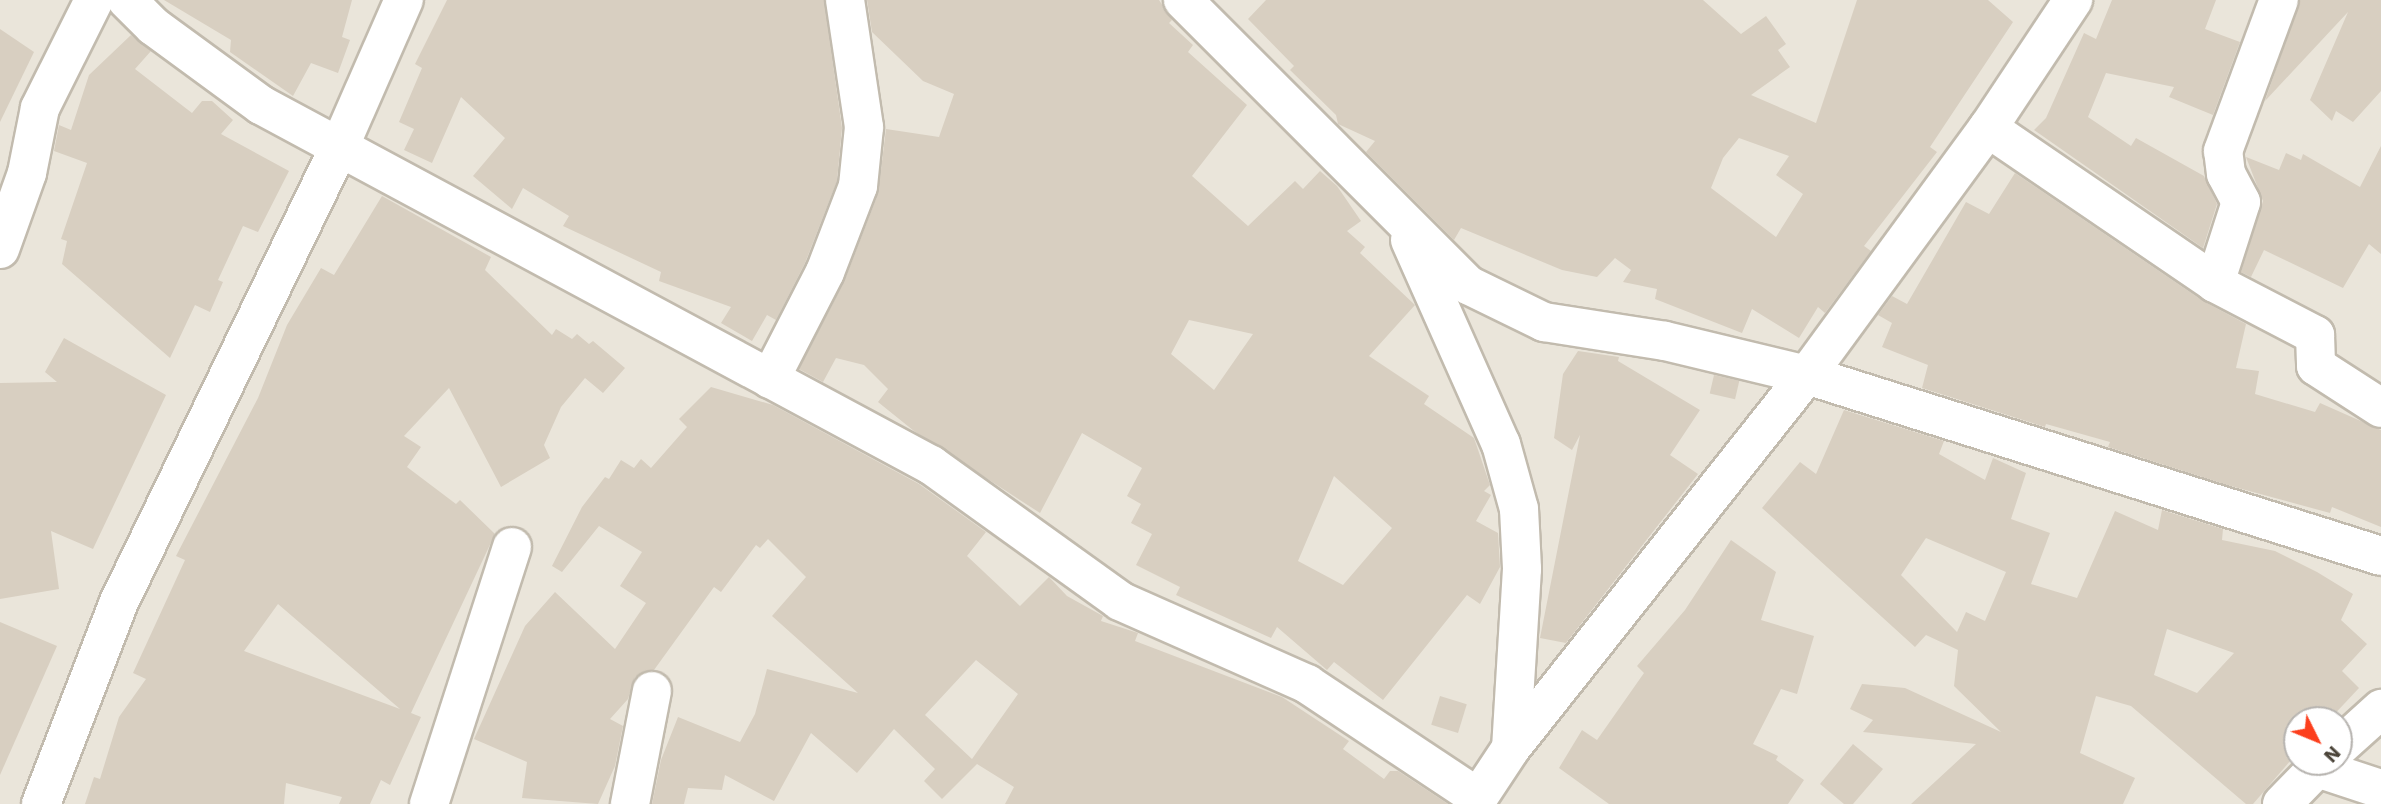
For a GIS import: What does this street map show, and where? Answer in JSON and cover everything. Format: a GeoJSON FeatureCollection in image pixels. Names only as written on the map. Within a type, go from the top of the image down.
{"type":"FeatureCollection","features":[{"type":"Feature","properties":{"kind":"street"},"geometry":{"type":"LineString","coordinates":[[0,249],[27,173],[40,108],[94,0]]}},
{"type":"Feature","properties":{"kind":"street"},"geometry":{"type":"LineString","coordinates":[[127,0],[153,26],[242,91],[338,150],[931,465],[1120,601],[1307,684],[1475,801],[1511,748],[1807,375],[1988,128],[2073,0]]}},
{"type":"Feature","properties":{"kind":"street"},"geometry":{"type":"LineString","coordinates":[[41,804],[118,604],[338,150],[404,0]]}},
{"type":"Feature","properties":{"kind":"street"},"geometry":{"type":"LineString","coordinates":[[770,379],[825,272],[858,186],[864,127],[845,0]]}},
{"type":"Feature","properties":{"kind":"street"},"geometry":{"type":"LineString","coordinates":[[1183,0],[1403,225],[1468,285],[1544,322],[1665,341],[1807,375],[2381,556]]}},
{"type":"Feature","properties":{"kind":"street"},"geometry":{"type":"LineString","coordinates":[[2215,283],[2241,202],[2226,174],[2223,151],[2279,0]]}},
{"type":"Feature","properties":{"kind":"street"},"geometry":{"type":"LineString","coordinates":[[1988,128],[2215,283],[2315,335],[2316,366],[2381,408]]}},
{"type":"Feature","properties":{"kind":"street"},"geometry":{"type":"LineString","coordinates":[[1403,225],[1501,444],[1519,509],[1522,569],[1511,748]]}},
{"type":"Feature","properties":{"kind":"street"},"geometry":{"type":"LineString","coordinates":[[429,804],[512,547]]}},
{"type":"Feature","properties":{"kind":"street"},"geometry":{"type":"LineString","coordinates":[[630,804],[652,691]]}},
{"type":"Feature","properties":{"kind":"street"},"geometry":{"type":"LineString","coordinates":[[2353,734],[2381,709]]}},
{"type":"Feature","properties":{"kind":"street"},"geometry":{"type":"LineString","coordinates":[[2353,774],[2381,789]]}},
{"type":"Feature","properties":{"kind":"street"},"geometry":{"type":"LineString","coordinates":[[2282,804],[2309,776]]}},
{"type":"Feature","properties":{"kind":"shaded area"},"geometry":{"type":"Polygon","coordinates":[[[0,0],[2381,0],[2381,804],[0,804],[0,0]]]}},
{"type":"Feature","properties":{"kind":"building"},"geometry":{"type":"Polygon","coordinates":[[[164,0],[352,0],[342,37],[350,40],[338,73],[311,63],[293,96],[230,52],[231,40],[164,0]]]}},
{"type":"Feature","properties":{"kind":"building"},"geometry":{"type":"Polygon","coordinates":[[[447,0],[824,0],[842,128],[837,181],[805,263],[776,320],[767,315],[752,341],[721,323],[731,307],[659,281],[661,272],[563,226],[569,216],[523,188],[512,209],[473,176],[505,138],[461,97],[432,163],[404,150],[414,129],[399,122],[422,68],[415,64],[447,0]]]}},
{"type":"Feature","properties":{"kind":"building"},"geometry":{"type":"Polygon","coordinates":[[[867,0],[1159,0],[1172,20],[1169,23],[1193,45],[1188,52],[1247,105],[1192,176],[1248,226],[1295,181],[1303,189],[1320,171],[1337,186],[1361,221],[1347,231],[1365,247],[1360,253],[1415,305],[1369,356],[1429,396],[1424,404],[1474,438],[1490,485],[1484,491],[1491,495],[1476,521],[1498,533],[1500,567],[1480,604],[1467,595],[1383,700],[1334,662],[1327,670],[1277,627],[1271,638],[1176,595],[1180,587],[1136,565],[1152,534],[1131,523],[1141,504],[1127,496],[1142,468],[1082,433],[1040,513],[914,431],[878,402],[888,389],[864,365],[836,358],[823,382],[799,369],[844,282],[878,194],[886,129],[939,137],[954,94],[923,81],[872,32],[867,0]],[[1189,320],[1171,354],[1214,390],[1253,334],[1189,320]],[[1334,476],[1298,561],[1343,585],[1392,528],[1334,476]]]}},
{"type":"Feature","properties":{"kind":"building"},"geometry":{"type":"Polygon","coordinates":[[[1266,0],[1703,0],[1741,34],[1766,16],[1786,44],[1778,50],[1790,67],[1751,95],[1816,123],[1857,0],[1988,0],[2013,22],[1930,147],[1937,152],[1864,246],[1871,251],[1825,313],[1818,307],[1799,338],[1752,309],[1742,333],[1655,299],[1657,289],[1623,282],[1631,270],[1615,258],[1597,277],[1562,270],[1461,228],[1454,240],[1366,152],[1375,141],[1338,124],[1336,115],[1290,70],[1294,66],[1248,19],[1266,0]],[[1739,138],[1723,158],[1711,188],[1776,237],[1803,194],[1776,175],[1789,156],[1739,138]]]}},
{"type":"Feature","properties":{"kind":"building"},"geometry":{"type":"Polygon","coordinates":[[[2112,0],[2216,0],[2205,29],[2240,42],[2213,115],[2169,97],[2174,87],[2106,73],[2088,117],[2131,146],[2136,138],[2204,176],[2217,204],[2203,248],[2034,130],[2046,118],[2084,33],[2096,39],[2112,0]]]}},
{"type":"Feature","properties":{"kind":"building"},"geometry":{"type":"Polygon","coordinates":[[[2300,0],[2381,0],[2381,91],[2353,122],[2336,111],[2332,121],[2310,100],[2348,12],[2265,101],[2300,0]]]}},
{"type":"Feature","properties":{"kind":"building"},"geometry":{"type":"Polygon","coordinates":[[[0,29],[34,52],[0,122],[0,29]]]}},
{"type":"Feature","properties":{"kind":"building"},"geometry":{"type":"Polygon","coordinates":[[[131,35],[151,51],[135,69],[192,113],[202,101],[212,101],[233,120],[221,134],[289,171],[258,232],[243,226],[218,280],[223,282],[210,312],[195,305],[170,358],[62,264],[67,241],[61,239],[87,163],[54,151],[59,125],[71,130],[89,75],[131,35]]]}},
{"type":"Feature","properties":{"kind":"building"},"geometry":{"type":"Polygon","coordinates":[[[2381,146],[2381,254],[2369,244],[2343,288],[2264,250],[2251,277],[2241,272],[2263,201],[2246,157],[2279,170],[2286,153],[2301,160],[2303,154],[2360,187],[2381,146]]]}},
{"type":"Feature","properties":{"kind":"building"},"geometry":{"type":"Polygon","coordinates":[[[2015,173],[2203,301],[2246,324],[2236,368],[2259,371],[2255,394],[2315,412],[2320,403],[2381,430],[2381,527],[2332,507],[2330,513],[2227,485],[2108,447],[2110,442],[2046,424],[2045,427],[1922,388],[1928,365],[1882,347],[1892,323],[1878,315],[1892,296],[1907,304],[1966,202],[1989,214],[2015,173]]]}},
{"type":"Feature","properties":{"kind":"building"},"geometry":{"type":"Polygon","coordinates":[[[382,196],[491,257],[485,270],[552,335],[556,329],[572,339],[577,334],[589,344],[593,341],[625,368],[603,393],[585,378],[561,407],[544,445],[550,458],[501,487],[449,388],[404,436],[421,447],[407,467],[456,504],[460,500],[495,534],[411,713],[421,717],[390,785],[381,780],[370,804],[339,804],[342,797],[286,783],[284,804],[85,804],[94,777],[100,779],[119,717],[146,679],[133,673],[185,560],[176,556],[258,398],[287,325],[321,268],[334,275],[382,196]],[[278,604],[244,651],[400,709],[278,604]]]}},
{"type":"Feature","properties":{"kind":"building"},"geometry":{"type":"Polygon","coordinates":[[[64,338],[166,395],[93,549],[51,531],[59,589],[0,599],[0,383],[57,382],[45,372],[64,338]]]}},
{"type":"Feature","properties":{"kind":"building"},"geometry":{"type":"Polygon","coordinates":[[[1578,351],[1619,357],[1618,361],[1700,410],[1670,455],[1698,474],[1566,643],[1540,638],[1580,435],[1572,450],[1554,438],[1563,374],[1578,351]]]}},
{"type":"Feature","properties":{"kind":"building"},"geometry":{"type":"Polygon","coordinates":[[[1714,375],[1739,381],[1735,399],[1710,394],[1714,375]]]}},
{"type":"Feature","properties":{"kind":"building"},"geometry":{"type":"Polygon","coordinates":[[[711,387],[773,405],[919,484],[986,532],[967,556],[1020,606],[1049,577],[1067,596],[1103,616],[1101,621],[1138,633],[1135,641],[1282,697],[1349,741],[1343,749],[1384,779],[1390,771],[1398,771],[1448,804],[1005,804],[1014,787],[977,764],[942,799],[924,781],[935,769],[894,729],[857,773],[811,733],[774,801],[725,775],[722,790],[688,788],[684,804],[652,804],[661,760],[678,717],[740,742],[755,714],[767,669],[858,693],[772,616],[806,577],[768,539],[760,548],[756,545],[721,592],[714,587],[654,670],[635,677],[628,699],[610,719],[623,726],[615,766],[598,804],[522,798],[527,762],[474,739],[525,626],[555,592],[615,649],[646,603],[620,586],[642,552],[599,526],[562,572],[552,566],[582,507],[605,477],[609,479],[621,460],[634,468],[641,459],[651,468],[687,427],[679,419],[711,387]],[[976,660],[925,715],[972,759],[1018,694],[976,660]]]}},
{"type":"Feature","properties":{"kind":"building"},"geometry":{"type":"Polygon","coordinates":[[[1844,410],[1944,441],[1939,454],[1985,480],[1993,458],[2026,473],[2011,519],[2050,533],[2031,584],[2077,598],[2115,511],[2158,530],[2162,510],[2223,529],[2222,540],[2275,551],[2353,594],[2341,620],[2367,644],[2342,671],[2359,688],[2342,706],[2283,706],[2283,769],[2253,804],[2246,804],[2131,706],[2096,696],[2080,753],[2135,778],[2123,804],[1911,804],[1976,744],[1863,732],[1873,720],[1850,709],[1862,684],[1905,688],[2001,732],[1954,686],[1958,650],[1926,635],[1915,647],[1762,508],[1800,462],[1816,474],[1844,410]],[[1926,538],[1901,575],[1957,632],[1966,612],[1985,621],[2006,572],[1926,538]],[[2167,629],[2154,675],[2197,693],[2234,653],[2167,629]]]}},
{"type":"Feature","properties":{"kind":"building"},"geometry":{"type":"Polygon","coordinates":[[[1731,540],[1776,572],[1761,620],[1814,636],[1797,694],[1781,689],[1753,744],[1778,756],[1776,760],[1804,780],[1788,804],[1609,804],[1559,768],[1582,730],[1597,740],[1644,673],[1637,666],[1685,610],[1731,540]]]}},
{"type":"Feature","properties":{"kind":"building"},"geometry":{"type":"Polygon","coordinates":[[[0,622],[57,646],[0,775],[0,622]]]}},
{"type":"Feature","properties":{"kind":"building"},"geometry":{"type":"Polygon","coordinates":[[[1440,696],[1467,704],[1458,733],[1431,725],[1440,696]]]}},
{"type":"Feature","properties":{"kind":"building"},"geometry":{"type":"Polygon","coordinates":[[[1853,744],[1883,769],[1853,804],[1844,804],[1820,784],[1853,744]]]}}]}
